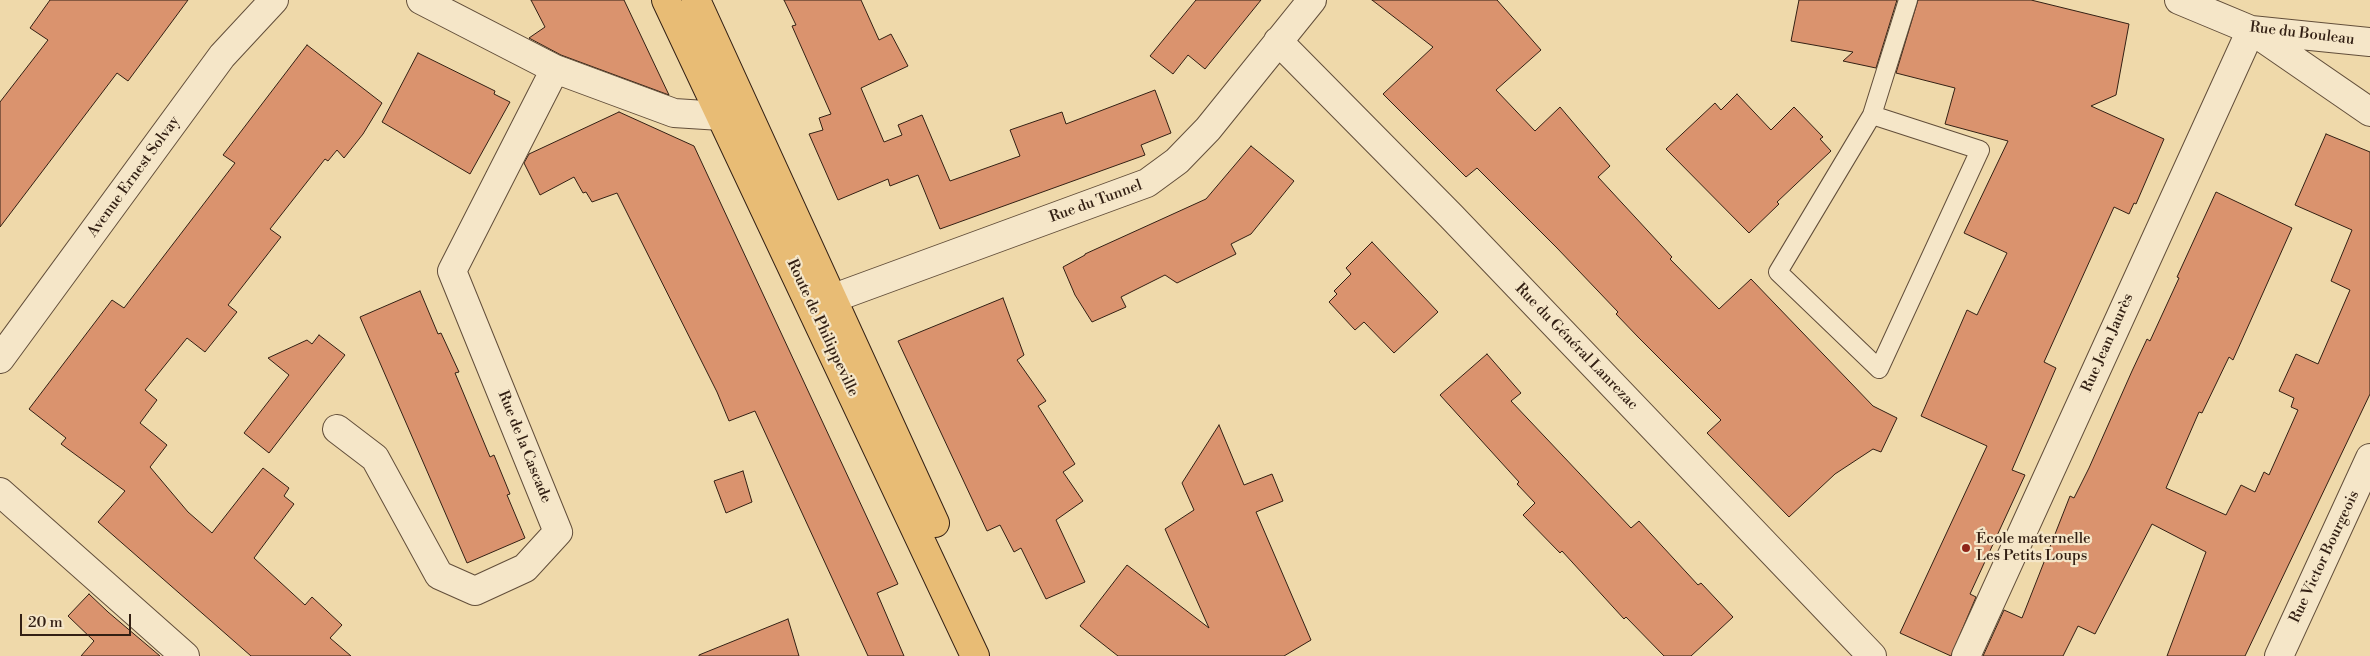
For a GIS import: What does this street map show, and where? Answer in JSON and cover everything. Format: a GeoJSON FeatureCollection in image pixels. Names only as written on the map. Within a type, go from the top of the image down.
{"type":"FeatureCollection","features":[{"type":"Feature","properties":{"kind":"main road","name":"Route de Philippeville"},"geometry":{"type":"LineString","coordinates":[[666,0],[731,108],[822,302],[996,656]]}},
{"type":"Feature","properties":{"kind":"main road","name":"Route de Philippeville"},"geometry":{"type":"LineString","coordinates":[[696,0],[731,108]]}},
{"type":"Feature","properties":{"kind":"main road","name":"Route de Philippeville"},"geometry":{"type":"LineString","coordinates":[[822,302],[975,656]]}},
{"type":"Feature","properties":{"kind":"street","name":"Avenue Ernest Solvay"},"geometry":{"type":"LineString","coordinates":[[0,359],[222,56],[274,0]]}},
{"type":"Feature","properties":{"kind":"street"},"geometry":{"type":"LineString","coordinates":[[421,0],[555,69],[674,113],[731,108]]}},
{"type":"Feature","properties":{"kind":"street","name":"Rue du Tunnel"},"geometry":{"type":"LineString","coordinates":[[822,302],[1147,183],[1177,161],[1208,129],[1312,0]]}},
{"type":"Feature","properties":{"kind":"street","name":"Rue du Bouleau"},"geometry":{"type":"LineString","coordinates":[[2179,0],[2251,30],[2370,42]]}},
{"type":"Feature","properties":{"kind":"street"},"geometry":{"type":"LineString","coordinates":[[2251,30],[2370,112]]}},
{"type":"Feature","properties":{"kind":"street","name":"Rue Jean Jaurès"},"geometry":{"type":"LineString","coordinates":[[1966,656],[2251,30]]}},
{"type":"Feature","properties":{"kind":"street","name":"Rue du Général Lanrezac"},"geometry":{"type":"LineString","coordinates":[[1278,41],[1451,216],[1872,656]]}},
{"type":"Feature","properties":{"kind":"street","name":"Rue de la Cascade"},"geometry":{"type":"LineString","coordinates":[[337,429],[375,458],[439,575],[475,591],[525,568],[558,532],[452,271],[555,69]]}},
{"type":"Feature","properties":{"kind":"street","name":"Rue Victor Bourgeois"},"geometry":{"type":"LineString","coordinates":[[2279,656],[2370,458]]}},
{"type":"Feature","properties":{"kind":"street"},"geometry":{"type":"LineString","coordinates":[[0,492],[185,656]]}},
{"type":"Feature","properties":{"kind":"lane"},"geometry":{"type":"LineString","coordinates":[[1872,114],[1980,150],[1879,369],[1778,272],[1872,114],[1908,0]]}},
{"type":"Feature","properties":{"kind":"building"},"geometry":{"type":"Polygon","coordinates":[[[50,0],[188,0],[128,81],[117,73],[0,227],[0,102],[48,40],[30,28],[50,0]]]}},
{"type":"Feature","properties":{"kind":"building"},"geometry":{"type":"Polygon","coordinates":[[[531,0],[624,0],[669,95],[561,55],[529,38],[545,27],[531,0]]]}},
{"type":"Feature","properties":{"kind":"building"},"geometry":{"type":"Polygon","coordinates":[[[784,0],[861,0],[879,40],[891,34],[908,66],[861,88],[884,142],[902,135],[898,125],[922,115],[950,181],[1020,156],[1010,130],[1062,112],[1066,124],[1155,90],[1171,133],[1141,145],[1145,155],[940,229],[918,175],[890,186],[888,179],[838,200],[809,134],[823,130],[819,118],[831,114],[792,26],[796,25],[784,0]]]}},
{"type":"Feature","properties":{"kind":"building"},"geometry":{"type":"Polygon","coordinates":[[[1196,0],[1261,0],[1205,69],[1188,55],[1173,74],[1150,56],[1196,0]]]}},
{"type":"Feature","properties":{"kind":"building"},"geometry":{"type":"Polygon","coordinates":[[[1372,0],[1497,0],[1541,50],[1496,90],[1535,131],[1560,107],[1610,166],[1598,177],[1672,257],[1670,259],[1719,309],[1751,279],[1873,406],[1897,418],[1881,452],[1873,449],[1835,474],[1789,517],[1707,433],[1721,420],[1616,314],[1618,312],[1557,248],[1477,168],[1466,177],[1383,94],[1433,47],[1372,0]]]}},
{"type":"Feature","properties":{"kind":"building"},"geometry":{"type":"Polygon","coordinates":[[[1799,0],[1897,0],[1876,68],[1843,61],[1853,52],[1791,41],[1799,0]]]}},
{"type":"Feature","properties":{"kind":"building"},"geometry":{"type":"Polygon","coordinates":[[[1918,0],[2031,0],[2129,24],[2116,95],[2091,106],[2164,139],[2136,204],[2134,203],[2129,214],[2114,207],[2044,362],[2056,368],[2012,470],[2025,475],[1970,594],[1976,597],[1951,656],[1900,633],[1987,446],[1921,416],[1967,310],[1977,315],[2007,253],[1964,233],[2008,141],[1945,124],[1955,88],[1896,73],[1918,0]]]}},
{"type":"Feature","properties":{"kind":"building"},"geometry":{"type":"Polygon","coordinates":[[[307,45],[382,103],[363,134],[344,158],[337,150],[328,161],[325,159],[270,229],[281,237],[228,305],[237,312],[205,352],[187,338],[145,390],[157,400],[140,423],[167,445],[150,467],[188,512],[212,533],[263,468],[289,488],[284,496],[294,504],[254,558],[305,605],[312,597],[342,625],[330,638],[351,656],[251,656],[98,522],[125,491],[61,444],[66,438],[29,409],[112,300],[124,308],[235,163],[223,155],[307,45]]]}},
{"type":"Feature","properties":{"kind":"building"},"geometry":{"type":"Polygon","coordinates":[[[418,53],[495,91],[494,94],[510,102],[470,174],[382,122],[418,53]]]}},
{"type":"Feature","properties":{"kind":"building"},"geometry":{"type":"Polygon","coordinates":[[[1737,94],[1771,130],[1794,107],[1823,137],[1820,139],[1831,151],[1777,202],[1779,204],[1749,233],[1666,149],[1715,103],[1721,110],[1737,94]]]}},
{"type":"Feature","properties":{"kind":"building"},"geometry":{"type":"Polygon","coordinates":[[[619,112],[694,146],[898,584],[877,593],[904,656],[868,656],[755,411],[729,421],[717,392],[617,193],[592,202],[586,192],[583,193],[574,177],[540,195],[524,163],[529,154],[619,112]]]}},
{"type":"Feature","properties":{"kind":"building"},"geometry":{"type":"Polygon","coordinates":[[[2326,134],[2370,152],[2370,394],[2245,656],[2167,656],[2206,552],[2152,524],[2095,634],[2078,626],[2063,656],[1983,656],[2004,610],[2022,618],[2070,496],[2074,498],[2147,339],[2150,341],[2216,192],[2292,228],[2233,360],[2229,357],[2202,413],[2199,412],[2166,488],[2226,515],[2241,485],[2255,492],[2264,472],[2269,475],[2298,410],[2291,407],[2294,398],[2279,391],[2296,354],[2318,364],[2350,290],[2331,281],[2352,230],[2295,205],[2326,134]]]}},
{"type":"Feature","properties":{"kind":"building"},"geometry":{"type":"Polygon","coordinates":[[[1251,146],[1294,181],[1251,234],[1231,244],[1236,254],[1177,283],[1165,275],[1121,297],[1126,307],[1092,322],[1075,295],[1063,267],[1085,254],[1206,199],[1251,146]]]}},
{"type":"Feature","properties":{"kind":"building"},"geometry":{"type":"Polygon","coordinates":[[[1372,242],[1438,312],[1394,353],[1364,322],[1355,330],[1329,302],[1337,294],[1334,291],[1351,274],[1346,268],[1372,242]]]}},
{"type":"Feature","properties":{"kind":"building"},"geometry":{"type":"Polygon","coordinates":[[[420,291],[438,334],[441,333],[459,372],[455,373],[490,457],[494,455],[510,494],[507,495],[525,538],[467,563],[360,317],[420,291]]]}},
{"type":"Feature","properties":{"kind":"building"},"geometry":{"type":"Polygon","coordinates":[[[1003,298],[1024,355],[1017,360],[1046,401],[1038,406],[1075,464],[1063,472],[1083,501],[1056,520],[1085,582],[1046,599],[1021,548],[1014,552],[1000,525],[987,531],[898,341],[1003,298]]]}},
{"type":"Feature","properties":{"kind":"building"},"geometry":{"type":"Polygon","coordinates":[[[319,335],[345,355],[269,453],[244,433],[289,375],[268,358],[307,340],[312,344],[319,335]]]}},
{"type":"Feature","properties":{"kind":"building"},"geometry":{"type":"Polygon","coordinates":[[[1487,354],[1521,393],[1511,401],[1631,528],[1639,521],[1698,585],[1701,583],[1733,617],[1691,656],[1664,656],[1626,617],[1624,619],[1562,551],[1560,553],[1523,515],[1535,503],[1517,484],[1519,482],[1440,395],[1487,354]]]}},
{"type":"Feature","properties":{"kind":"building"},"geometry":{"type":"Polygon","coordinates":[[[1219,425],[1244,485],[1272,474],[1283,501],[1256,512],[1311,640],[1284,656],[1118,656],[1080,626],[1127,565],[1209,628],[1165,529],[1194,510],[1182,483],[1219,425]]]}},
{"type":"Feature","properties":{"kind":"building"},"geometry":{"type":"Polygon","coordinates":[[[743,471],[752,502],[726,513],[714,481],[743,471]]]}},
{"type":"Feature","properties":{"kind":"building"},"geometry":{"type":"Polygon","coordinates":[[[89,594],[160,656],[81,656],[94,641],[68,616],[89,594]]]}},
{"type":"Feature","properties":{"kind":"building"},"geometry":{"type":"Polygon","coordinates":[[[788,619],[799,656],[699,656],[699,655],[788,619]]]}},
{"type":"Feature","properties":{"kind":"place","name":"École maternelle Les Petits Loups"},"geometry":{"type":"Point","coordinates":[1966,548]}}]}
